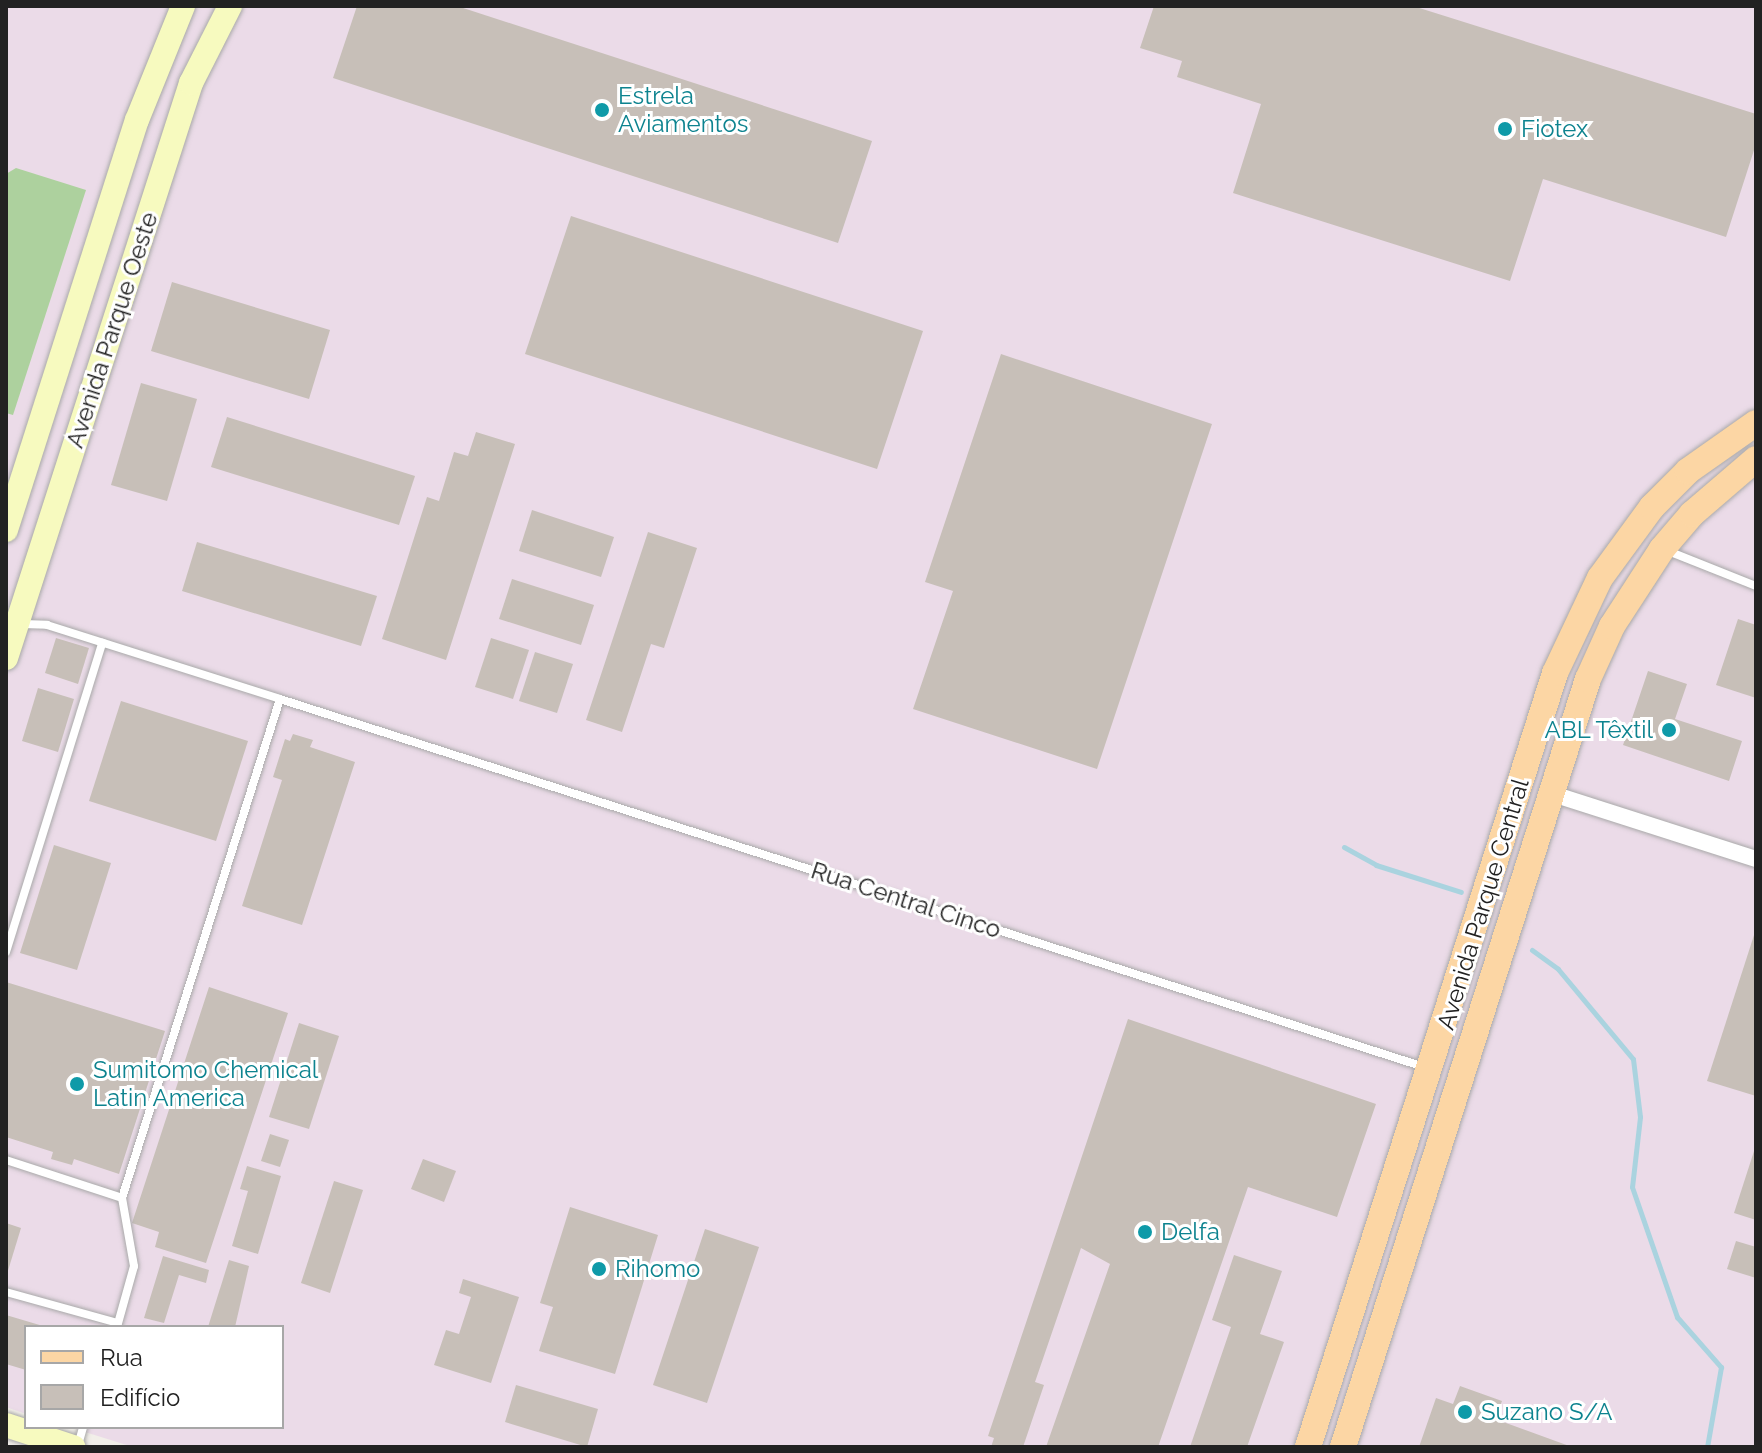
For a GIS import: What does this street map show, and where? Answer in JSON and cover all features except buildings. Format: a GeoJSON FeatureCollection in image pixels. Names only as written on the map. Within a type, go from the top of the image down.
{"type":"FeatureCollection","features":[{"type":"Feature","properties":{"kind":"main road","name":"Avenida Parque Central"},"geometry":{"type":"LineString","coordinates":[[1308,1447],[1431,1070],[1555,673],[1580,616],[1616,554],[1652,507],[1688,471],[1756,423]]}},
{"type":"Feature","properties":{"kind":"main road","name":"Avenida Parque Central"},"geometry":{"type":"LineString","coordinates":[[1343,1447],[1550,793],[1599,653],[1662,549],[1700,506],[1756,459]]}},
{"type":"Feature","properties":{"kind":"street","name":"Avenida Parque Oeste"},"geometry":{"type":"LineString","coordinates":[[6,530],[137,120],[183,6]]}},
{"type":"Feature","properties":{"kind":"street","name":"Avenida Parque Oeste"},"geometry":{"type":"LineString","coordinates":[[6,658],[191,83],[230,6]]}},
{"type":"Feature","properties":{"kind":"street"},"geometry":{"type":"LineString","coordinates":[[137,120],[176,130]]}},
{"type":"Feature","properties":{"kind":"street"},"geometry":{"type":"LineString","coordinates":[[1550,793],[1756,859]]}},
{"type":"Feature","properties":{"kind":"street"},"geometry":{"type":"LineString","coordinates":[[6,1425],[75,1447]]}},
{"type":"Feature","properties":{"kind":"lane"},"geometry":{"type":"LineString","coordinates":[[1662,549],[1756,586]]}},
{"type":"Feature","properties":{"kind":"lane"},"geometry":{"type":"LineString","coordinates":[[1745,583],[1756,575]]}},
{"type":"Feature","properties":{"kind":"lane","name":"Rua Central Cinco"},"geometry":{"type":"LineString","coordinates":[[17,624],[47,625],[1431,1070]]}},
{"type":"Feature","properties":{"kind":"lane"},"geometry":{"type":"LineString","coordinates":[[6,952],[102,643]]}},
{"type":"Feature","properties":{"kind":"lane"},"geometry":{"type":"LineString","coordinates":[[6,1292],[117,1325],[134,1266],[122,1198],[280,699]]}},
{"type":"Feature","properties":{"kind":"lane"},"geometry":{"type":"LineString","coordinates":[[6,1160],[122,1198]]}},
{"type":"Feature","properties":{"kind":"shaded area"},"geometry":{"type":"Polygon","coordinates":[[[6,6],[1756,6],[1756,1447],[133,1447],[75,1429],[284,1429],[284,1325],[24,1325],[24,1413],[6,1407],[6,6]]]}},
{"type":"Feature","properties":{"kind":"green space"},"geometry":{"type":"Polygon","coordinates":[[[16,168],[86,190],[13,415],[6,413],[6,174],[16,168]]]}},
{"type":"Feature","properties":{"kind":"waterway"},"geometry":{"type":"LineString","coordinates":[[1344,847],[1376,865],[1461,892]]}},
{"type":"Feature","properties":{"kind":"waterway"},"geometry":{"type":"LineString","coordinates":[[1532,950],[1558,969],[1633,1059],[1640,1117],[1632,1187],[1677,1317],[1721,1367],[1707,1447]]}},
{"type":"Feature","properties":{"kind":"place","name":"Estrela Aviamentos"},"geometry":{"type":"Point","coordinates":[602,110]}},
{"type":"Feature","properties":{"kind":"place","name":"Fiotex"},"geometry":{"type":"Point","coordinates":[1505,129]}},
{"type":"Feature","properties":{"kind":"place","name":"ABL Têxtil"},"geometry":{"type":"Point","coordinates":[1669,730]}},
{"type":"Feature","properties":{"kind":"place","name":"Sumitomo Chemical Latin America"},"geometry":{"type":"Point","coordinates":[77,1084]}},
{"type":"Feature","properties":{"kind":"place","name":"Delfa"},"geometry":{"type":"Point","coordinates":[1145,1232]}},
{"type":"Feature","properties":{"kind":"place","name":"Rihomo"},"geometry":{"type":"Point","coordinates":[599,1269]}},
{"type":"Feature","properties":{"kind":"place","name":"Suzano S/A"},"geometry":{"type":"Point","coordinates":[1465,1412]}}]}
